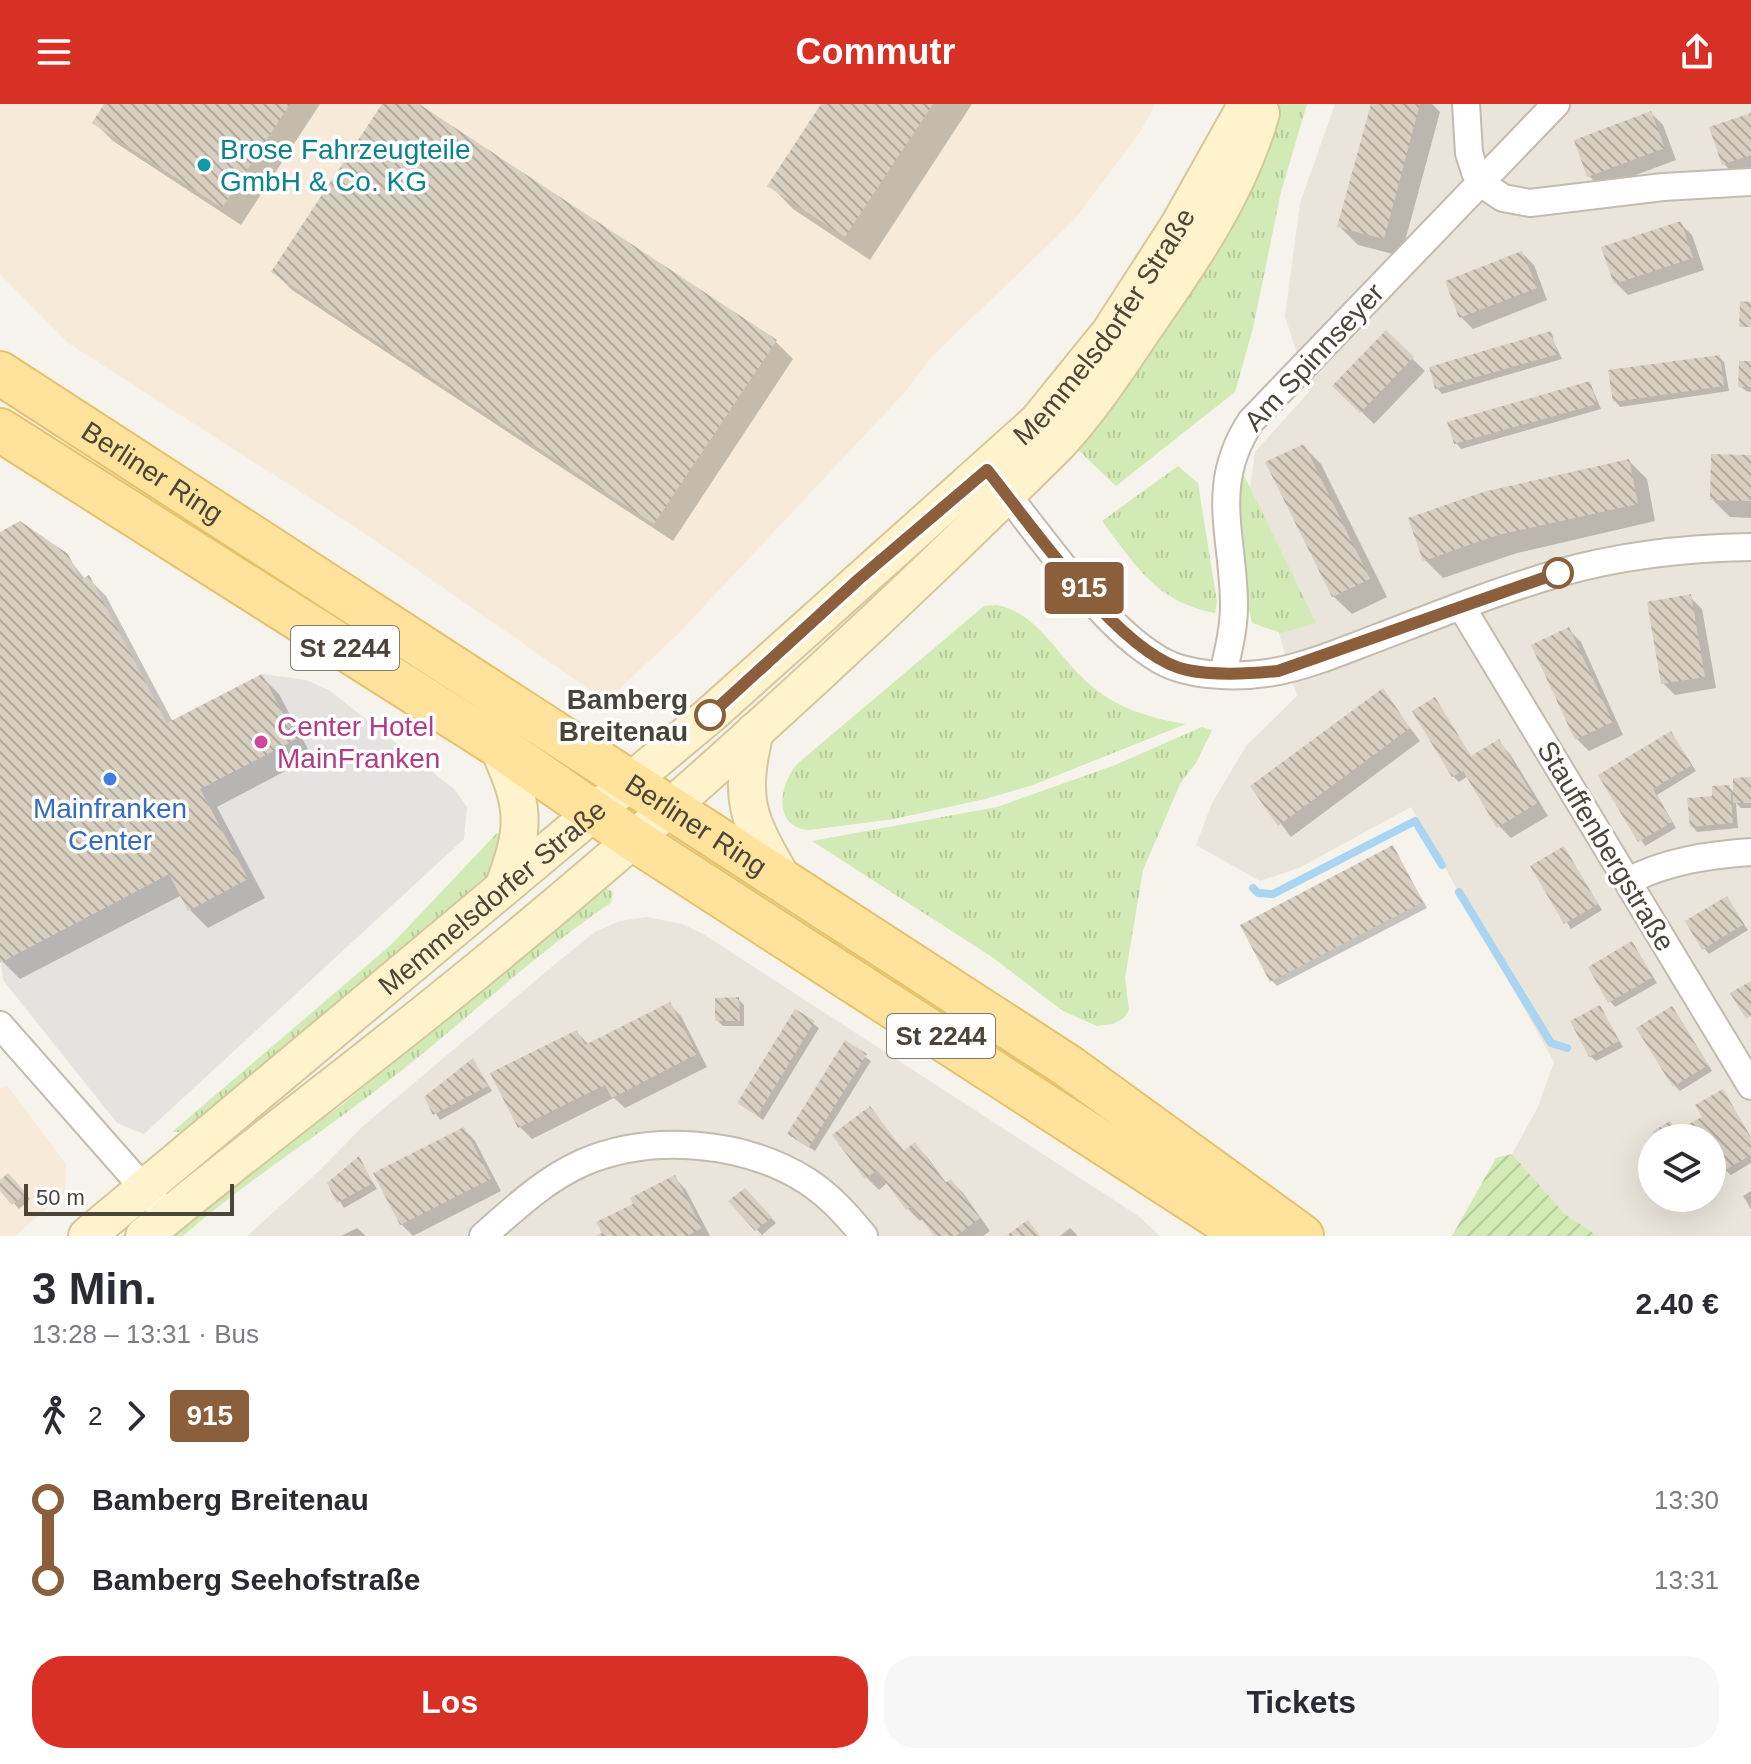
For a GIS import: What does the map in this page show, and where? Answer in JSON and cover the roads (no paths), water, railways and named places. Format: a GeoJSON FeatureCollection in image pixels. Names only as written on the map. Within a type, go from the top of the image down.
{"type":"FeatureCollection","features":[{"type":"Feature","properties":{"kind":"main road","name":"Memmelsdorfer Straße"},"geometry":{"type":"LineString","coordinates":[[156,1226],[436,1004],[633,839],[850,647],[997,482],[1037,422],[1110,332],[1179,225],[1247,104]]}},
{"type":"Feature","properties":{"kind":"main road","name":"Memmelsdorfer Straße"},"geometry":{"type":"LineString","coordinates":[[87,1236],[631,780],[997,482],[1089,411],[1194,257],[1235,182],[1263,104]]}},
{"type":"Feature","properties":{"kind":"main road","name":"Berliner Ring"},"geometry":{"type":"LineString","coordinates":[[0,373],[1068,1066],[1302,1236]]}},
{"type":"Feature","properties":{"kind":"main road","name":"Berliner Ring"},"geometry":{"type":"LineString","coordinates":[[0,430],[497,745],[633,839],[1247,1236]]}},
{"type":"Feature","properties":{"kind":"main road"},"geometry":{"type":"LineString","coordinates":[[755,731],[745,784],[747,809],[783,880]]}},
{"type":"Feature","properties":{"kind":"main road"},"geometry":{"type":"LineString","coordinates":[[497,745],[511,776],[522,819],[520,840],[503,888]]}},
{"type":"Feature","properties":{"kind":"street"},"geometry":{"type":"LineString","coordinates":[[1466,104],[1469,153],[1481,183],[1503,198],[1530,203],[1663,187],[1751,182]]}},
{"type":"Feature","properties":{"kind":"street","name":"Am Spinnseyer"},"geometry":{"type":"LineString","coordinates":[[1223,674],[1234,606],[1224,501],[1235,445],[1251,421],[1556,104]]}},
{"type":"Feature","properties":{"kind":"street"},"geometry":{"type":"LineString","coordinates":[[997,482],[1109,618],[1139,646],[1162,661],[1185,670],[1223,674],[1278,671],[1461,606],[1613,559],[1687,550],[1751,547]]}},
{"type":"Feature","properties":{"kind":"street","name":"Stauffenbergstraße"},"geometry":{"type":"LineString","coordinates":[[1461,606],[1751,1086]]}},
{"type":"Feature","properties":{"kind":"street"},"geometry":{"type":"LineString","coordinates":[[1628,881],[1655,867],[1715,855],[1751,852]]}},
{"type":"Feature","properties":{"kind":"street"},"geometry":{"type":"LineString","coordinates":[[0,1025],[144,1188],[156,1226]]}},
{"type":"Feature","properties":{"kind":"street"},"geometry":{"type":"LineString","coordinates":[[483,1236],[553,1179],[583,1162],[628,1148],[674,1145],[719,1148],[783,1167],[841,1208],[864,1236]]}},
{"type":"Feature","properties":{"kind":"waterway"},"geometry":{"type":"LineString","coordinates":[[1253,888],[1258,893],[1273,894],[1415,821],[1442,865]]}},
{"type":"Feature","properties":{"kind":"waterway"},"geometry":{"type":"LineString","coordinates":[[1459,892],[1551,1043],[1567,1048]]}},
{"type":"Feature","properties":{"kind":"place","name":"Brose Fahrzeugteile GmbH & Co. KG"},"geometry":{"type":"Point","coordinates":[204,165]}},
{"type":"Feature","properties":{"kind":"place","name":"Bamberg Breitenau"},"geometry":{"type":"Point","coordinates":[710,715]}},
{"type":"Feature","properties":{"kind":"place","name":"Center Hotel MainFranken"},"geometry":{"type":"Point","coordinates":[261,742]}},
{"type":"Feature","properties":{"kind":"place","name":"Mainfranken Center"},"geometry":{"type":"Point","coordinates":[110,779]}}]}
